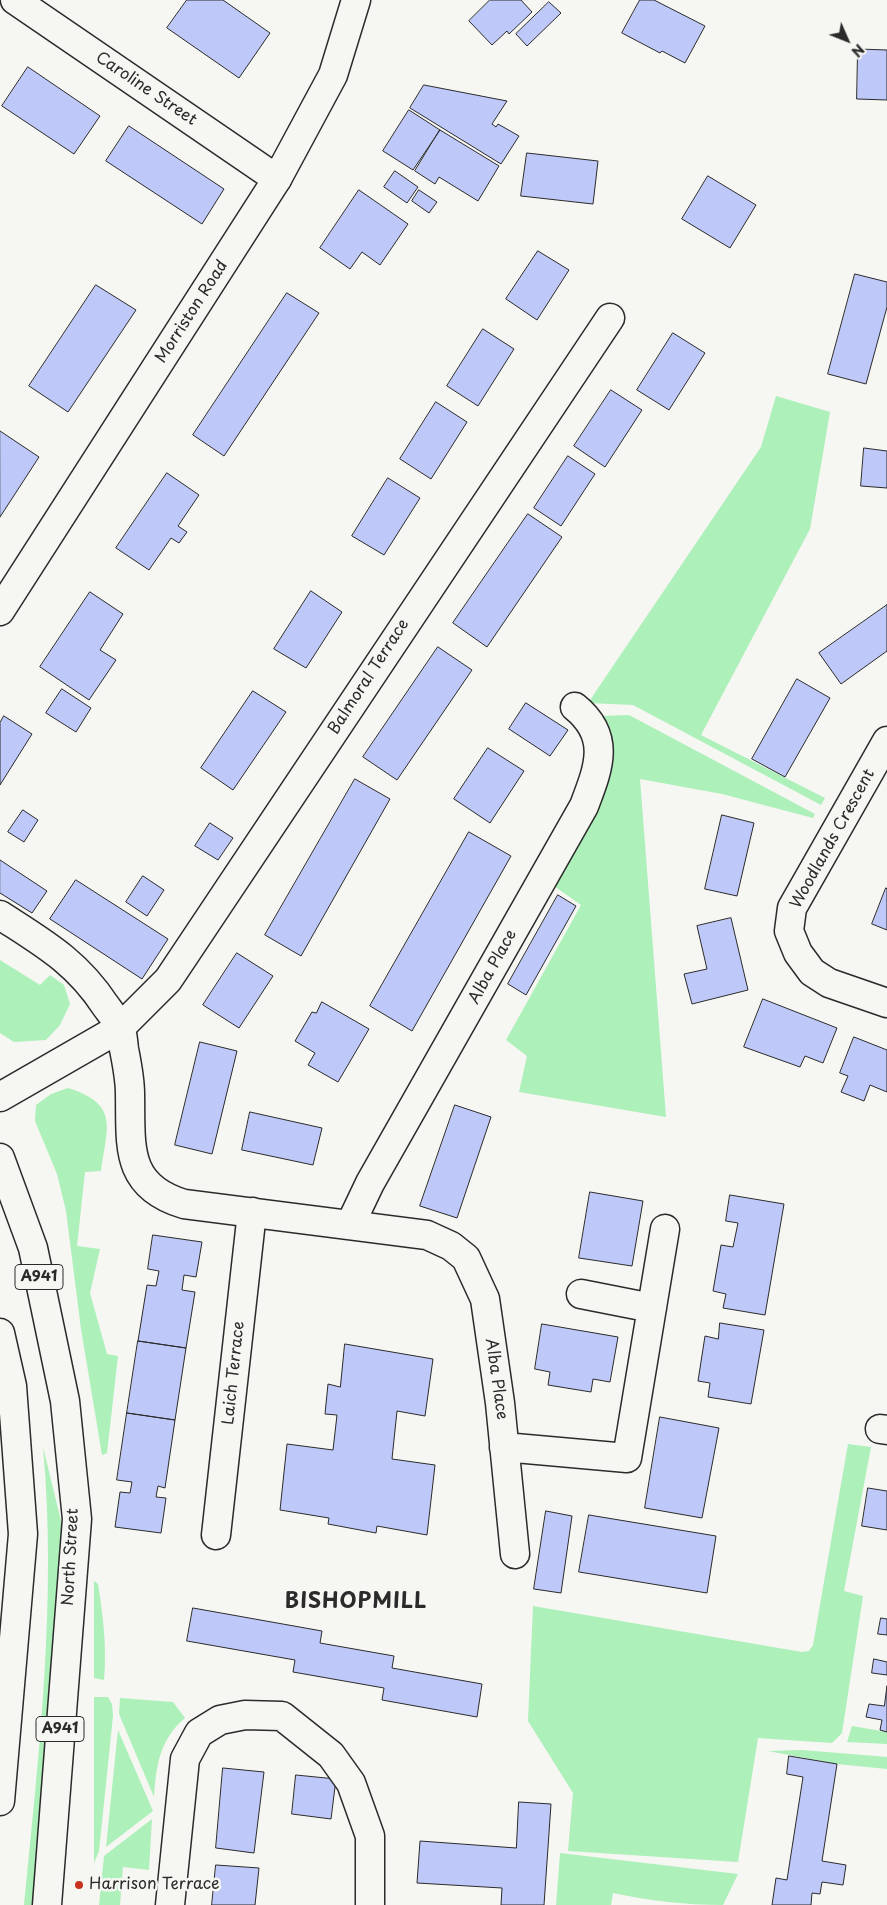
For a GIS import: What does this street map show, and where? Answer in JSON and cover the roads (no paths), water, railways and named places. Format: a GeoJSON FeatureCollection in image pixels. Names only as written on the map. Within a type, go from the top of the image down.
{"type":"FeatureCollection","features":[{"type":"Feature","properties":{"kind":"street","name":"Caroline Street"},"geometry":{"type":"LineString","coordinates":[[15,0],[277,179]]}},
{"type":"Feature","properties":{"kind":"street","name":"Morriston Road"},"geometry":{"type":"LineString","coordinates":[[0,611],[277,179],[332,75],[356,0]]}},
{"type":"Feature","properties":{"kind":"street","name":"Balmoral Terrace"},"geometry":{"type":"LineString","coordinates":[[0,1097],[120,1028],[168,980],[610,318]]}},
{"type":"Feature","properties":{"kind":"street","name":"Alba Place"},"geometry":{"type":"LineString","coordinates":[[350,1225],[370,1183],[584,806],[598,768],[599,752],[593,726],[587,717],[575,707]]}},
{"type":"Feature","properties":{"kind":"street","name":"Woodlands Crescent"},"geometry":{"type":"LineString","coordinates":[[887,741],[792,908],[789,931],[798,953],[812,972],[829,983],[887,1003]]}},
{"type":"Feature","properties":{"kind":"street"},"geometry":{"type":"LineString","coordinates":[[0,915],[62,955],[82,974],[120,1028]]}},
{"type":"Feature","properties":{"kind":"street","name":"Alba Place"},"geometry":{"type":"LineString","coordinates":[[120,1028],[130,1094],[128,1130],[134,1161],[142,1178],[154,1191],[166,1199],[184,1204],[427,1235],[450,1246],[466,1258],[477,1278],[485,1299],[504,1447],[515,1554]]}},
{"type":"Feature","properties":{"kind":"street","name":"North Street"},"geometry":{"type":"LineString","coordinates":[[0,1158],[33,1248],[64,1401],[77,1519],[46,1905]]}},
{"type":"Feature","properties":{"kind":"street","name":"Laich Terrace"},"geometry":{"type":"LineString","coordinates":[[216,1534],[252,1212]]}},
{"type":"Feature","properties":{"kind":"street"},"geometry":{"type":"LineString","coordinates":[[504,1447],[627,1458],[665,1229]]}},
{"type":"Feature","properties":{"kind":"street"},"geometry":{"type":"LineString","coordinates":[[581,1294],[652,1308]]}},
{"type":"Feature","properties":{"kind":"street"},"geometry":{"type":"LineString","coordinates":[[0,1333],[12,1386],[24,1534],[0,1801]]}},
{"type":"Feature","properties":{"kind":"street"},"geometry":{"type":"LineString","coordinates":[[170,1905],[185,1759],[199,1733],[220,1720],[245,1715],[282,1716],[331,1754],[351,1783],[370,1836],[370,1905]]}},
{"type":"Feature","properties":{"kind":"place","name":"Harrison Terrace"},"geometry":{"type":"Point","coordinates":[79,1885]}},
{"type":"Feature","properties":{"kind":"district","name":"BISHOPMILL"},"geometry":{"type":"Point","coordinates":[356,1602]}}]}
